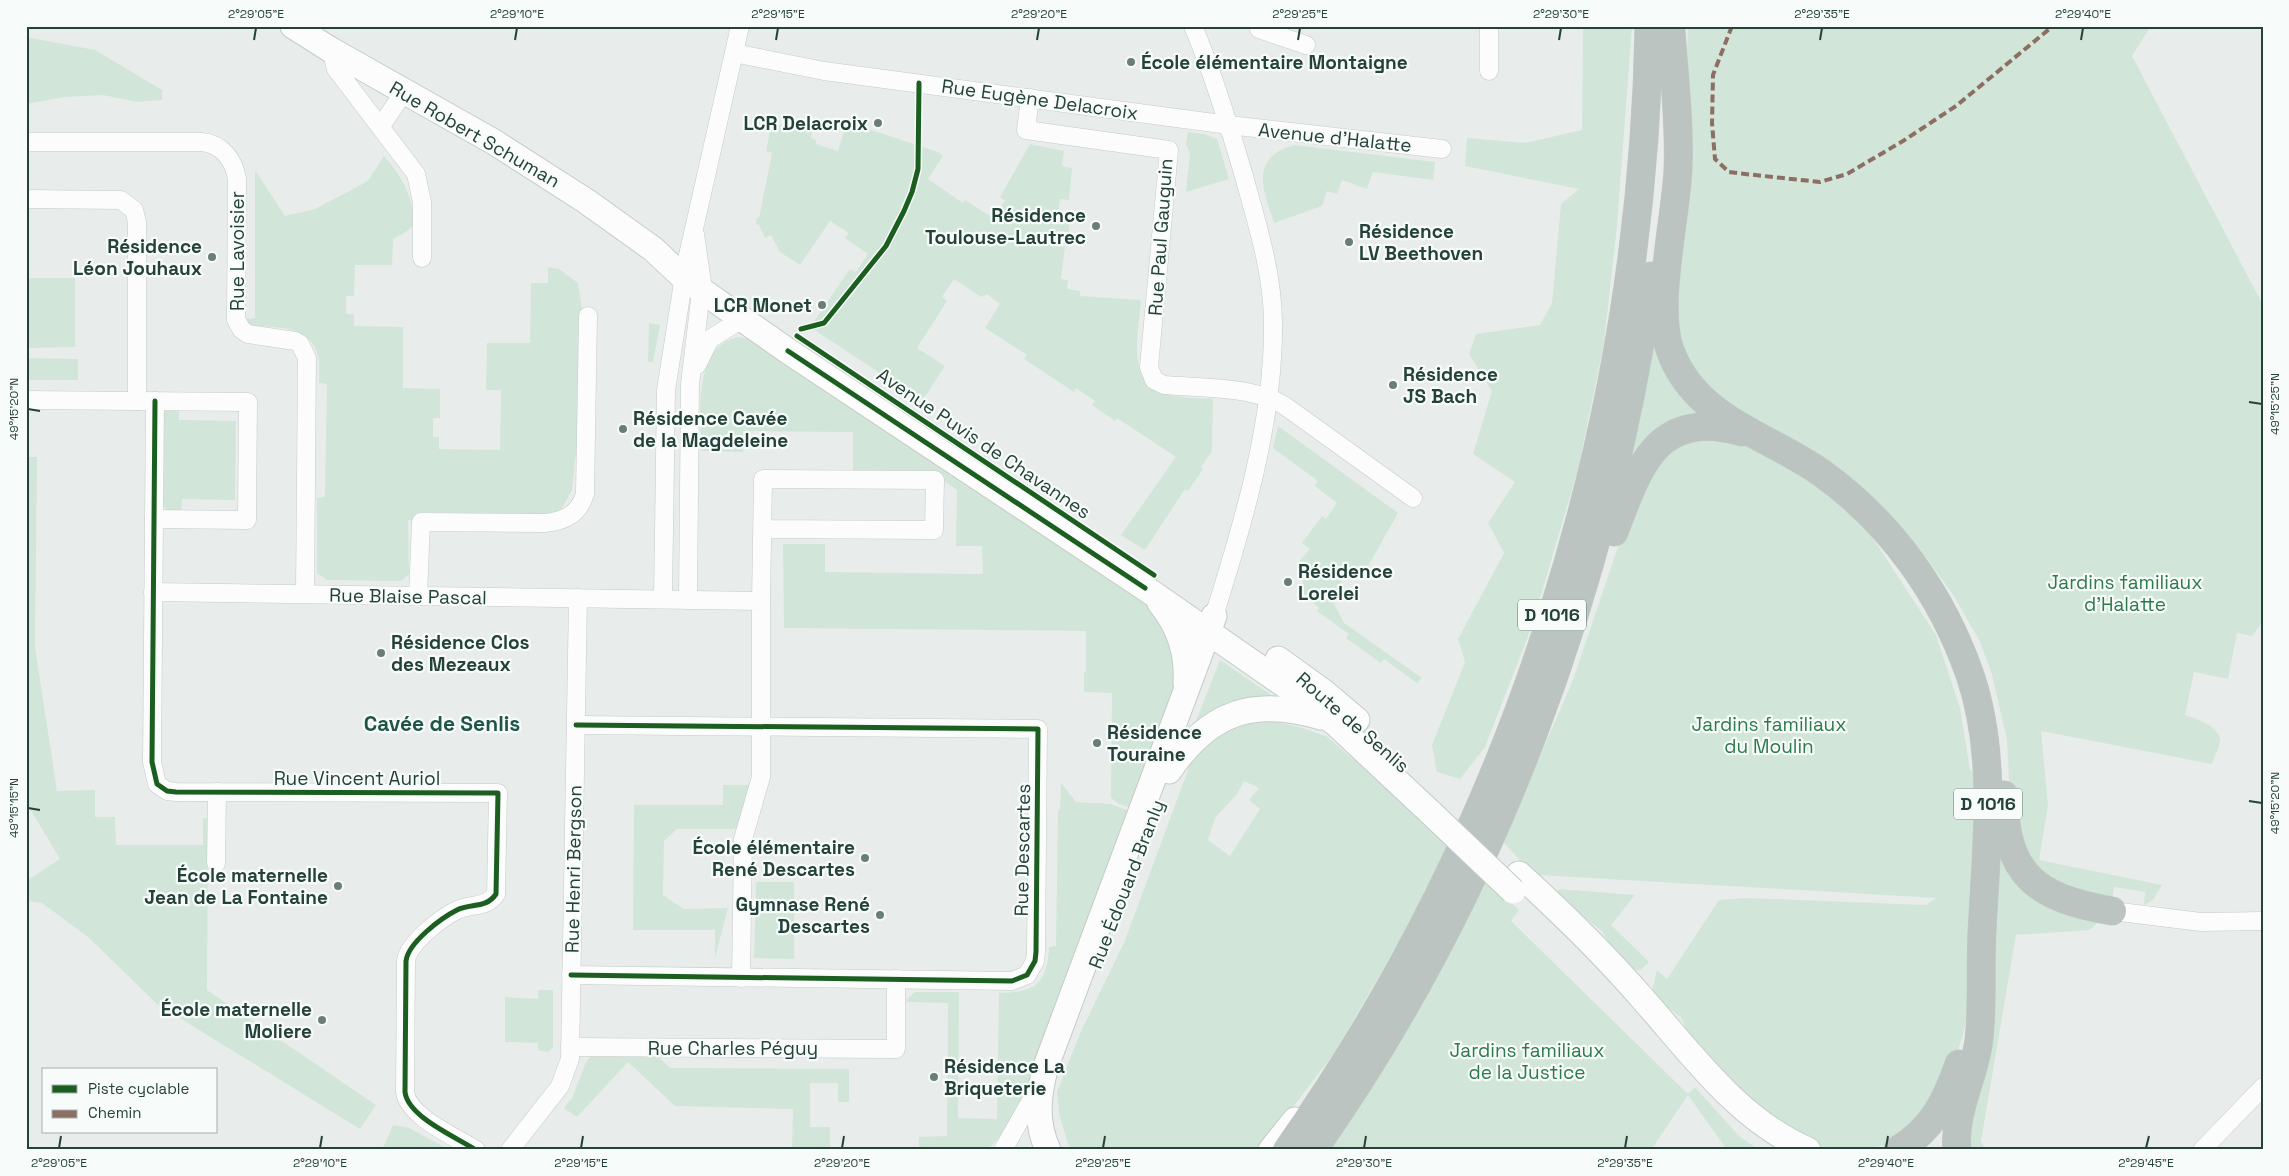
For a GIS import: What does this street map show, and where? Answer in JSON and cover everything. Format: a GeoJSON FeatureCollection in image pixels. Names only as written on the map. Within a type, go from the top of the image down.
{"type":"FeatureCollection","features":[{"type":"Feature","properties":{"kind":"highway","name":"D 1016"},"geometry":{"type":"LineString","coordinates":[[1664,28],[1678,156],[1665,298],[1666,334],[1676,364],[1696,394],[1722,417],[1796,456],[1819,471],[1869,513],[1903,551],[1922,578],[1954,637],[1976,695],[1987,765],[1988,798],[1979,1040],[1958,1124],[1957,1150]]}},
{"type":"Feature","properties":{"kind":"highway","name":"D 1016"},"geometry":{"type":"LineString","coordinates":[[1546,700],[1600,528],[1640,350],[1663,184],[1664,28]]}},
{"type":"Feature","properties":{"kind":"highway","name":"D 1016"},"geometry":{"type":"LineString","coordinates":[[1287,1150],[1360,1038],[1424,926],[1470,834],[1530,683],[1571,550],[1601,435],[1633,254],[1645,127],[1664,28]]}},
{"type":"Feature","properties":{"kind":"highway","name":"D 1016"},"geometry":{"type":"LineString","coordinates":[[1312,1150],[1386,1035],[1438,943],[1516,777],[1636,476],[1646,457],[1667,439],[1694,428],[1720,428],[1756,436]]}},
{"type":"Feature","properties":{"kind":"highway"},"geometry":{"type":"LineString","coordinates":[[1954,637],[1982,683],[1997,720],[2004,767],[2005,827],[2015,858],[2035,883],[2057,897],[2080,905],[2112,911]]}},
{"type":"Feature","properties":{"kind":"highway","name":"D 1016"},"geometry":{"type":"LineString","coordinates":[[1898,1150],[1927,1128],[1947,1094],[1968,1036],[1980,975]]}},
{"type":"Feature","properties":{"kind":"main road","name":"Rue Robert Schuman"},"geometry":{"type":"LineString","coordinates":[[293,26],[331,50],[534,167],[653,249]]}},
{"type":"Feature","properties":{"kind":"main road","name":"Avenue Puvis de Chavannes"},"geometry":{"type":"LineString","coordinates":[[653,249],[1216,627]]}},
{"type":"Feature","properties":{"kind":"main road","name":"Avenue Puvis de Chavannes"},"geometry":{"type":"LineString","coordinates":[[693,276],[742,319],[1152,593],[1216,627]]}},
{"type":"Feature","properties":{"kind":"main road"},"geometry":{"type":"LineString","coordinates":[[1152,593],[1172,619],[1183,645],[1186,679],[1182,705]]}},
{"type":"Feature","properties":{"kind":"main road","name":"Rue Édouard Branly"},"geometry":{"type":"LineString","coordinates":[[1055,1146],[1039,1116],[1039,1098],[1043,1076],[1182,705],[1216,627]]}},
{"type":"Feature","properties":{"kind":"main road","name":"Rue Édouard Branly"},"geometry":{"type":"LineString","coordinates":[[1055,1146],[1052,1097],[1056,1069],[1169,770],[1216,627]]}},
{"type":"Feature","properties":{"kind":"main road","name":"Route de Senlis"},"geometry":{"type":"LineString","coordinates":[[1216,627],[1335,722],[1435,806]]}},
{"type":"Feature","properties":{"kind":"main road","name":"Route de Senlis"},"geometry":{"type":"LineString","coordinates":[[1216,627],[1326,693],[1435,806]]}},
{"type":"Feature","properties":{"kind":"main road"},"geometry":{"type":"LineString","coordinates":[[1169,770],[1196,736],[1219,720],[1240,712],[1263,708],[1285,709],[1312,714],[1335,722]]}},
{"type":"Feature","properties":{"kind":"main road"},"geometry":{"type":"LineString","coordinates":[[1435,806],[1516,883],[1600,951],[1738,1104],[1766,1128],[1808,1150]]}},
{"type":"Feature","properties":{"kind":"main road"},"geometry":{"type":"LineString","coordinates":[[1516,883],[1572,947],[1640,1015],[1732,1119],[1770,1150]]}},
{"type":"Feature","properties":{"kind":"main road"},"geometry":{"type":"LineString","coordinates":[[1271,1150],[1360,1038]]}},
{"type":"Feature","properties":{"kind":"street"},"geometry":{"type":"LineString","coordinates":[[688,600],[694,229],[740,26]]}},
{"type":"Feature","properties":{"kind":"street"},"geometry":{"type":"LineString","coordinates":[[1193,26],[1213,76],[1229,125],[1262,241],[1270,281],[1273,329],[1268,397],[1243,515],[1216,627]]}},
{"type":"Feature","properties":{"kind":"street"},"geometry":{"type":"LineString","coordinates":[[1260,26],[1260,29],[1306,45]]}},
{"type":"Feature","properties":{"kind":"street"},"geometry":{"type":"LineString","coordinates":[[1489,26],[1489,71]]}},
{"type":"Feature","properties":{"kind":"street"},"geometry":{"type":"LineString","coordinates":[[331,50],[336,69],[412,165],[419,182],[422,202],[422,258]]}},
{"type":"Feature","properties":{"kind":"street","name":"Rue Eugène Delacroix"},"geometry":{"type":"LineString","coordinates":[[734,53],[824,71],[1229,125]]}},
{"type":"Feature","properties":{"kind":"street"},"geometry":{"type":"LineString","coordinates":[[381,126],[404,92]]}},
{"type":"Feature","properties":{"kind":"street","name":"Rue Paul Gauguin"},"geometry":{"type":"LineString","coordinates":[[1030,98],[1026,130],[1169,150],[1149,367],[1154,380],[1164,385],[1254,393],[1268,397]]}},
{"type":"Feature","properties":{"kind":"street","name":"Avenue d'Halatte"},"geometry":{"type":"LineString","coordinates":[[1229,125],[1442,149]]}},
{"type":"Feature","properties":{"kind":"street","name":"Rue Lavoisier"},"geometry":{"type":"LineString","coordinates":[[26,142],[202,142],[216,146],[230,158],[237,179],[236,320],[242,330],[248,334],[295,341],[300,344],[307,358],[305,594]]}},
{"type":"Feature","properties":{"kind":"street"},"geometry":{"type":"LineString","coordinates":[[26,199],[121,200],[134,210],[137,222],[137,401]]}},
{"type":"Feature","properties":{"kind":"street"},"geometry":{"type":"LineString","coordinates":[[663,599],[665,401],[667,382],[693,276]]}},
{"type":"Feature","properties":{"kind":"street"},"geometry":{"type":"LineString","coordinates":[[418,596],[420,522],[546,523],[565,519],[579,508],[585,494],[588,316]]}},
{"type":"Feature","properties":{"kind":"street"},"geometry":{"type":"LineString","coordinates":[[690,384],[702,352],[710,339],[742,319]]}},
{"type":"Feature","properties":{"kind":"street"},"geometry":{"type":"LineString","coordinates":[[667,382],[690,384]]}},
{"type":"Feature","properties":{"kind":"street"},"geometry":{"type":"LineString","coordinates":[[1268,397],[1285,406],[1413,498]]}},
{"type":"Feature","properties":{"kind":"street"},"geometry":{"type":"LineString","coordinates":[[26,400],[248,402],[247,520],[154,519]]}},
{"type":"Feature","properties":{"kind":"street","name":"Rue Vincent Auriol"},"geometry":{"type":"LineString","coordinates":[[155,401],[152,762],[154,778],[161,788],[167,791],[217,792],[498,793],[496,894],[489,902],[454,912],[413,944],[407,955],[405,1092],[408,1104],[413,1111],[476,1150]]}},
{"type":"Feature","properties":{"kind":"street"},"geometry":{"type":"LineString","coordinates":[[741,978],[743,839],[760,787],[760,727],[762,600],[762,529],[763,479],[935,480],[934,530],[762,529]]}},
{"type":"Feature","properties":{"kind":"street","name":"Rue Blaise Pascal"},"geometry":{"type":"LineString","coordinates":[[153,592],[762,600]]}},
{"type":"Feature","properties":{"kind":"street","name":"Rue Henri Bergson"},"geometry":{"type":"LineString","coordinates":[[510,1150],[560,1086],[569,1065],[578,598]]}},
{"type":"Feature","properties":{"kind":"street","name":"Rue Descartes"},"geometry":{"type":"LineString","coordinates":[[571,976],[1012,981],[1020,979],[1032,969],[1036,952],[1038,729],[576,725]]}},
{"type":"Feature","properties":{"kind":"street"},"geometry":{"type":"LineString","coordinates":[[216,863],[217,792]]}},
{"type":"Feature","properties":{"kind":"street"},"geometry":{"type":"LineString","coordinates":[[2112,911],[2193,921],[2263,922]]}},
{"type":"Feature","properties":{"kind":"street","name":"Rue Charles Péguy"},"geometry":{"type":"LineString","coordinates":[[570,1047],[896,1049],[896,979]]}},
{"type":"Feature","properties":{"kind":"street","name":"Rue Édouard Branly"},"geometry":{"type":"LineString","coordinates":[[1003,1150],[1028,1108],[1043,1076]]}},
{"type":"Feature","properties":{"kind":"street"},"geometry":{"type":"LineString","coordinates":[[2202,1150],[2263,1088]]}},
{"type":"Feature","properties":{"kind":"green space"},"geometry":{"type":"Polygon","coordinates":[[[1583,26],[1632,26],[1617,226],[1604,343],[1578,469],[1531,629],[1485,747],[1460,779],[1437,772],[1432,745],[1465,662],[1458,639],[1504,553],[1488,523],[1515,482],[1473,454],[1492,391],[1469,354],[1476,334],[1540,325],[1552,303],[1561,204],[1579,189],[1465,166],[1467,138],[1525,143],[1582,130],[1583,26]]]}},
{"type":"Feature","properties":{"kind":"green space","name":"Jardins familiaux d’Halatte"},"geometry":{"type":"Polygon","coordinates":[[[1688,26],[2151,26],[2132,56],[2263,305],[2263,621],[2252,636],[2237,633],[2228,679],[2194,672],[2185,715],[2206,724],[2219,735],[2220,743],[2212,764],[2041,731],[2048,806],[2039,860],[2162,885],[2153,900],[2144,905],[2145,892],[2114,887],[2112,903],[2041,878],[2011,817],[2007,739],[1991,671],[1979,640],[1954,596],[1928,560],[1866,494],[1807,447],[1732,411],[1681,362],[1675,323],[1688,26]]]}},
{"type":"Feature","properties":{"kind":"green space"},"geometry":{"type":"Polygon","coordinates":[[[26,37],[95,50],[162,90],[162,100],[137,102],[103,95],[65,97],[26,104],[26,37]]]}},
{"type":"Feature","properties":{"kind":"green space"},"geometry":{"type":"Polygon","coordinates":[[[847,122],[938,152],[943,156],[928,179],[963,203],[965,200],[993,218],[1005,201],[1000,197],[1030,144],[1064,151],[1062,166],[1072,168],[1069,200],[1060,199],[1058,215],[1070,216],[1069,232],[1057,231],[1055,246],[1065,247],[1061,279],[1068,280],[1067,289],[1080,291],[1080,296],[1141,300],[1137,356],[1145,380],[1153,389],[1166,394],[1213,399],[1212,451],[1201,467],[1203,469],[1188,491],[1185,489],[1145,550],[1121,535],[1176,457],[1117,418],[1115,421],[1092,405],[1095,401],[1076,388],[1074,392],[1024,359],[1027,355],[985,328],[1000,304],[987,294],[981,297],[954,279],[942,297],[947,301],[917,348],[945,366],[922,401],[810,327],[850,269],[856,272],[868,254],[845,238],[849,233],[830,221],[800,265],[780,252],[771,235],[765,238],[759,225],[756,224],[757,218],[759,218],[772,153],[766,151],[771,126],[791,125],[812,132],[811,138],[816,140],[816,144],[838,151],[847,122]]]}},
{"type":"Feature","properties":{"kind":"green space"},"geometry":{"type":"Polygon","coordinates":[[[1188,132],[1205,134],[1217,139],[1229,179],[1186,192],[1190,153],[1186,145],[1188,132]]]}},
{"type":"Feature","properties":{"kind":"green space"},"geometry":{"type":"Polygon","coordinates":[[[1294,145],[1435,162],[1433,180],[1373,172],[1367,189],[1342,180],[1337,194],[1327,191],[1322,206],[1274,223],[1264,187],[1263,176],[1265,166],[1270,158],[1294,145]]]}},
{"type":"Feature","properties":{"kind":"green space"},"geometry":{"type":"Polygon","coordinates":[[[384,156],[397,172],[406,188],[412,205],[414,224],[409,230],[393,239],[392,265],[355,265],[354,296],[346,296],[346,314],[354,314],[354,326],[403,327],[403,388],[440,389],[440,418],[433,418],[433,437],[439,437],[439,449],[500,450],[501,390],[486,390],[487,343],[530,343],[531,283],[548,283],[548,267],[559,269],[578,283],[582,309],[581,407],[572,490],[560,512],[553,515],[421,512],[421,522],[408,520],[409,574],[401,581],[327,580],[317,573],[317,498],[325,497],[327,384],[319,383],[318,356],[314,346],[308,339],[292,330],[253,326],[248,324],[246,319],[255,318],[255,170],[285,216],[315,209],[368,181],[384,156]]]}},
{"type":"Feature","properties":{"kind":"green space"},"geometry":{"type":"Polygon","coordinates":[[[26,278],[75,278],[75,347],[26,348],[26,278]]]}},
{"type":"Feature","properties":{"kind":"green space"},"geometry":{"type":"Polygon","coordinates":[[[649,323],[660,325],[653,362],[648,362],[649,323]]]}},
{"type":"Feature","properties":{"kind":"green space"},"geometry":{"type":"Polygon","coordinates":[[[1654,335],[1712,419],[1629,463],[1654,335]]]}},
{"type":"Feature","properties":{"kind":"green space"},"geometry":{"type":"Polygon","coordinates":[[[738,337],[755,340],[1146,603],[1168,635],[1177,679],[1134,809],[1119,804],[1111,798],[1112,693],[1084,692],[1086,631],[784,628],[783,544],[825,544],[825,572],[983,574],[982,546],[956,546],[957,490],[933,473],[853,472],[853,432],[743,431],[743,452],[701,451],[702,384],[706,368],[713,354],[723,343],[738,337]]]}},
{"type":"Feature","properties":{"kind":"green space"},"geometry":{"type":"Polygon","coordinates":[[[26,358],[78,359],[78,380],[26,380],[26,358]]]}},
{"type":"Feature","properties":{"kind":"green space"},"geometry":{"type":"Polygon","coordinates":[[[179,405],[179,420],[236,421],[235,500],[182,499],[181,513],[170,511],[162,503],[163,413],[167,408],[179,405]]]}},
{"type":"Feature","properties":{"kind":"green space"},"geometry":{"type":"Polygon","coordinates":[[[1278,426],[1398,513],[1367,568],[1355,579],[1342,579],[1334,604],[1344,623],[1422,678],[1417,683],[1384,659],[1381,663],[1346,638],[1349,634],[1317,611],[1319,607],[1308,599],[1305,600],[1301,565],[1298,563],[1310,549],[1302,543],[1322,516],[1326,519],[1337,503],[1315,486],[1318,481],[1273,448],[1278,426]]]}},
{"type":"Feature","properties":{"kind":"green space","name":"Jardins familiaux du Moulin"},"geometry":{"type":"Polygon","coordinates":[[[1729,438],[1792,466],[1863,523],[1936,635],[1960,708],[1970,770],[1978,776],[1972,988],[1963,1035],[1948,1079],[1934,1109],[1889,1143],[1868,1150],[1830,1150],[1820,1148],[1784,1131],[1692,1042],[1681,1017],[1651,996],[1657,970],[1667,979],[1719,900],[1745,898],[1926,905],[1936,898],[1539,875],[1530,871],[1503,842],[1573,680],[1643,473],[1679,441],[1729,438]]]}},
{"type":"Feature","properties":{"kind":"green space"},"geometry":{"type":"Polygon","coordinates":[[[26,457],[37,457],[35,647],[57,791],[95,790],[95,817],[115,817],[116,845],[203,845],[203,818],[208,818],[207,990],[376,1105],[360,1129],[157,1004],[88,937],[42,903],[26,901],[26,877],[31,878],[60,859],[26,802],[26,457]]]}},
{"type":"Feature","properties":{"kind":"green space"},"geometry":{"type":"Polygon","coordinates":[[[1220,660],[1283,703],[1191,734],[1220,660]]]}},
{"type":"Feature","properties":{"kind":"green space"},"geometry":{"type":"Polygon","coordinates":[[[1276,722],[1326,736],[1455,845],[1335,1052],[1260,1150],[1070,1150],[1059,1114],[1057,1092],[1081,1031],[1124,943],[1191,762],[1219,736],[1238,727],[1276,722]],[[1244,781],[1237,794],[1215,818],[1208,840],[1230,856],[1260,809],[1249,800],[1259,788],[1244,781]]]}},
{"type":"Feature","properties":{"kind":"green space"},"geometry":{"type":"Polygon","coordinates":[[[1061,783],[1076,802],[1111,804],[1132,812],[1030,1082],[1012,1119],[987,1150],[919,1150],[919,1137],[947,1136],[948,1003],[907,1002],[907,999],[915,992],[959,992],[958,1118],[997,1119],[999,993],[1022,991],[1037,984],[1045,970],[1049,947],[1056,946],[1058,811],[1060,809],[1061,783]]]}},
{"type":"Feature","properties":{"kind":"green space"},"geometry":{"type":"Polygon","coordinates":[[[723,785],[750,785],[738,829],[677,829],[664,841],[663,895],[684,909],[728,908],[715,958],[715,930],[633,930],[634,805],[723,805],[723,785]]]}},
{"type":"Feature","properties":{"kind":"green space"},"geometry":{"type":"Polygon","coordinates":[[[1997,826],[2006,856],[2099,921],[2090,930],[2016,935],[1981,1141],[1985,1150],[1964,1150],[1997,826]]]}},
{"type":"Feature","properties":{"kind":"green space","name":"Jardins familiaux de la Justice"},"geometry":{"type":"Polygon","coordinates":[[[1482,875],[1519,910],[1511,921],[1688,1094],[1695,1087],[1739,1136],[1759,1150],[1727,1150],[1688,1095],[1651,1150],[1324,1150],[1482,875]]]}},
{"type":"Feature","properties":{"kind":"green space"},"geometry":{"type":"Polygon","coordinates":[[[756,882],[794,882],[794,959],[754,958],[756,882]]]}},
{"type":"Feature","properties":{"kind":"green space"},"geometry":{"type":"Polygon","coordinates":[[[1559,889],[1635,895],[1611,925],[1649,962],[1641,970],[1632,970],[1614,952],[1602,931],[1555,895],[1559,889]]]}},
{"type":"Feature","properties":{"kind":"green space"},"geometry":{"type":"Polygon","coordinates":[[[538,990],[553,990],[553,1047],[548,1052],[538,1050],[538,1043],[505,1042],[505,997],[538,999],[538,990]]]}},
{"type":"Feature","properties":{"kind":"green space"},"geometry":{"type":"Polygon","coordinates":[[[598,1053],[656,1054],[670,1068],[849,1069],[849,1102],[838,1102],[838,1083],[810,1083],[810,1127],[830,1127],[830,1150],[792,1150],[793,1109],[675,1106],[628,1062],[577,1117],[564,1108],[572,1098],[586,1062],[590,1057],[598,1053]]]}},
{"type":"Feature","properties":{"kind":"green space"},"geometry":{"type":"Polygon","coordinates":[[[393,1125],[409,1128],[450,1150],[378,1150],[384,1146],[393,1125]]]}},
{"type":"Feature","properties":{"kind":"marked path"},"geometry":{"type":"LineString","coordinates":[[1732,26],[1713,75],[1712,123],[1715,159],[1729,172],[1820,182],[1847,174],[1903,141],[1956,106],[2053,26]]}},
{"type":"Feature","properties":{"kind":"cycle path"},"geometry":{"type":"LineString","coordinates":[[801,329],[824,323],[886,246],[904,211],[912,192],[918,169],[919,83]]}},
{"type":"Feature","properties":{"kind":"cycle path"},"geometry":{"type":"LineString","coordinates":[[797,336],[1154,575]]}},
{"type":"Feature","properties":{"kind":"cycle path"},"geometry":{"type":"LineString","coordinates":[[788,351],[1145,588]]}},
{"type":"Feature","properties":{"kind":"cycle path"},"geometry":{"type":"LineString","coordinates":[[155,401],[152,762],[157,784],[167,791],[176,792],[498,793],[496,894],[488,902],[457,910],[434,925],[419,939],[408,954],[406,961],[405,1092],[408,1101],[415,1110],[434,1126],[476,1150]]}},
{"type":"Feature","properties":{"kind":"cycle path"},"geometry":{"type":"LineString","coordinates":[[571,975],[1012,981],[1027,975],[1035,961],[1036,952],[1038,729],[576,725]]}},
{"type":"Feature","properties":{"kind":"place","name":"École élémentaire Montaigne"},"geometry":{"type":"Point","coordinates":[1131,62]}},
{"type":"Feature","properties":{"kind":"place","name":"LCR Delacroix"},"geometry":{"type":"Point","coordinates":[878,123]}},
{"type":"Feature","properties":{"kind":"place","name":"Résidence Toulouse-Lautrec"},"geometry":{"type":"Point","coordinates":[1096,226]}},
{"type":"Feature","properties":{"kind":"place","name":"Résidence LV Beethoven"},"geometry":{"type":"Point","coordinates":[1349,242]}},
{"type":"Feature","properties":{"kind":"place","name":"Résidence Léon Jouhaux"},"geometry":{"type":"Point","coordinates":[212,257]}},
{"type":"Feature","properties":{"kind":"place","name":"LCR Monet"},"geometry":{"type":"Point","coordinates":[822,305]}},
{"type":"Feature","properties":{"kind":"place","name":"Résidence JS Bach"},"geometry":{"type":"Point","coordinates":[1393,385]}},
{"type":"Feature","properties":{"kind":"place","name":"Résidence Cavée de la Magdeleine"},"geometry":{"type":"Point","coordinates":[623,429]}},
{"type":"Feature","properties":{"kind":"place","name":"Résidence Lorelei"},"geometry":{"type":"Point","coordinates":[1288,582]}},
{"type":"Feature","properties":{"kind":"place","name":"Résidence Clos des Mezeaux"},"geometry":{"type":"Point","coordinates":[381,653]}},
{"type":"Feature","properties":{"kind":"place","name":"Résidence Touraine"},"geometry":{"type":"Point","coordinates":[1097,743]}},
{"type":"Feature","properties":{"kind":"place","name":"École élémentaire René Descartes"},"geometry":{"type":"Point","coordinates":[865,858]}},
{"type":"Feature","properties":{"kind":"place","name":"École maternelle Jean de La Fontaine"},"geometry":{"type":"Point","coordinates":[338,886]}},
{"type":"Feature","properties":{"kind":"place","name":"Gymnase René Descartes"},"geometry":{"type":"Point","coordinates":[880,915]}},
{"type":"Feature","properties":{"kind":"place","name":"École maternelle Moliere"},"geometry":{"type":"Point","coordinates":[322,1020]}},
{"type":"Feature","properties":{"kind":"place","name":"Résidence La Briqueterie"},"geometry":{"type":"Point","coordinates":[934,1077]}},
{"type":"Feature","properties":{"kind":"district","name":"Cavée de Senlis"},"geometry":{"type":"Point","coordinates":[442,724]}}]}
